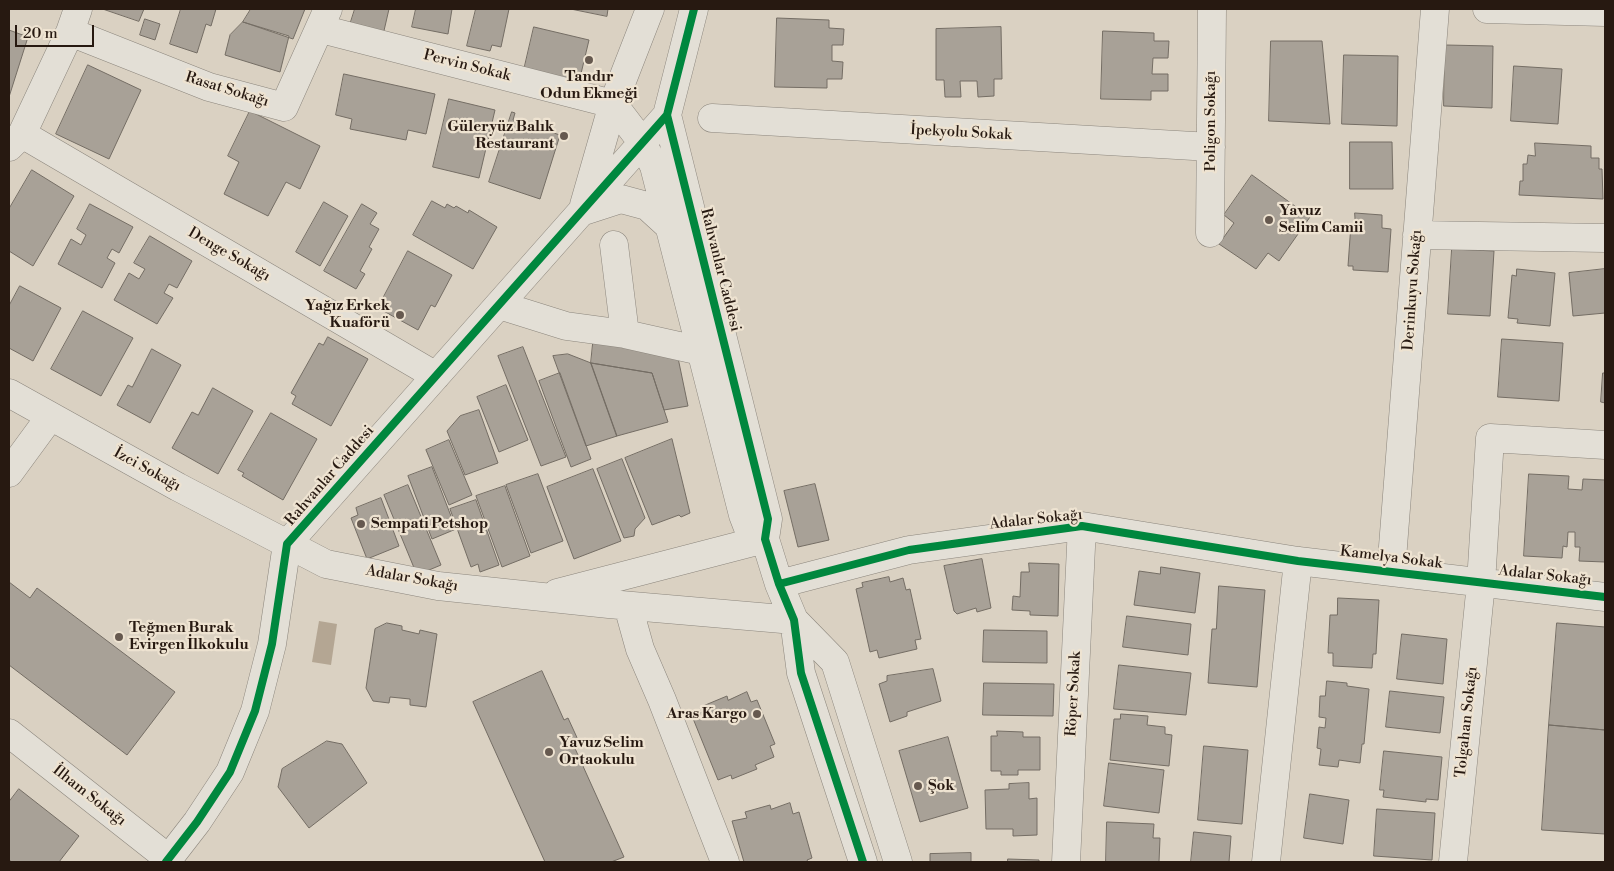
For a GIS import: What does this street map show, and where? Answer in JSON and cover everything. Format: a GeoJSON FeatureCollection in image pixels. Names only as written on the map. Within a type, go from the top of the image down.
{"type":"FeatureCollection","features":[{"type":"Feature","properties":{"kind":"street"},"geometry":{"type":"LineString","coordinates":[[582,211],[613,104],[650,9]]}},
{"type":"Feature","properties":{"kind":"street","name":"Rahvanlar Caddesi"},"geometry":{"type":"LineString","coordinates":[[694,9],[667,115],[768,519],[765,539]]}},
{"type":"Feature","properties":{"kind":"street","name":"Poligon Sokağı"},"geometry":{"type":"LineString","coordinates":[[1210,233],[1212,9]]}},
{"type":"Feature","properties":{"kind":"street","name":"Derinkuyu Sokağı"},"geometry":{"type":"LineString","coordinates":[[1391,572],[1435,9]]}},
{"type":"Feature","properties":{"kind":"street"},"geometry":{"type":"LineString","coordinates":[[1487,9],[1605,12]]}},
{"type":"Feature","properties":{"kind":"street","name":"Pervin Sokak"},"geometry":{"type":"LineString","coordinates":[[324,19],[613,104]]}},
{"type":"Feature","properties":{"kind":"street","name":"Rasat Sokağı"},"geometry":{"type":"LineString","coordinates":[[74,20],[209,87],[284,107],[324,19]]}},
{"type":"Feature","properties":{"kind":"street"},"geometry":{"type":"LineString","coordinates":[[15,140],[74,20]]}},
{"type":"Feature","properties":{"kind":"street"},"geometry":{"type":"LineString","coordinates":[[613,104],[642,142],[654,166],[743,516],[748,528],[765,539],[779,584],[794,620],[801,673],[863,862]]}},
{"type":"Feature","properties":{"kind":"street","name":"Rahvanlar Caddesi"},"geometry":{"type":"LineString","coordinates":[[168,861],[197,822],[230,772],[255,711],[272,644],[287,544],[667,115]]}},
{"type":"Feature","properties":{"kind":"street","name":"İpekyolu Sokak"},"geometry":{"type":"LineString","coordinates":[[712,118],[1211,147]]}},
{"type":"Feature","properties":{"kind":"street","name":"Denge Sokağı"},"geometry":{"type":"LineString","coordinates":[[15,140],[436,376]]}},
{"type":"Feature","properties":{"kind":"street"},"geometry":{"type":"LineString","coordinates":[[582,211],[621,199],[647,206],[670,227]]}},
{"type":"Feature","properties":{"kind":"street"},"geometry":{"type":"LineString","coordinates":[[1417,234],[1605,238]]}},
{"type":"Feature","properties":{"kind":"street"},"geometry":{"type":"LineString","coordinates":[[614,245],[625,334]]}},
{"type":"Feature","properties":{"kind":"street"},"geometry":{"type":"LineString","coordinates":[[499,305],[566,326],[625,334],[701,351]]}},
{"type":"Feature","properties":{"kind":"street","name":"İzci Sokağı"},"geometry":{"type":"LineString","coordinates":[[9,393],[50,417],[287,544]]}},
{"type":"Feature","properties":{"kind":"street"},"geometry":{"type":"LineString","coordinates":[[9,473],[50,417]]}},
{"type":"Feature","properties":{"kind":"street","name":"Tolgahan Sokağı"},"geometry":{"type":"LineString","coordinates":[[1453,862],[1481,583],[1490,438],[1605,445]]}},
{"type":"Feature","properties":{"kind":"street","name":"Adalar Sokağı"},"geometry":{"type":"LineString","coordinates":[[779,584],[909,550],[1082,526],[1298,560]]}},
{"type":"Feature","properties":{"kind":"street","name":"Röper Sokak"},"geometry":{"type":"LineString","coordinates":[[1066,862],[1082,526]]}},
{"type":"Feature","properties":{"kind":"street","name":"Adalar Sokağı"},"geometry":{"type":"LineString","coordinates":[[541,597],[765,539]]}},
{"type":"Feature","properties":{"kind":"street","name":"Adalar Sokağı"},"geometry":{"type":"LineString","coordinates":[[287,544],[326,564],[438,586],[628,606],[794,620]]}},
{"type":"Feature","properties":{"kind":"street"},"geometry":{"type":"LineString","coordinates":[[1266,862],[1298,560]]}},
{"type":"Feature","properties":{"kind":"street","name":"Kamelya Sokak"},"geometry":{"type":"LineString","coordinates":[[1298,560],[1481,583]]}},
{"type":"Feature","properties":{"kind":"street","name":"Adalar Sokağı"},"geometry":{"type":"LineString","coordinates":[[1481,583],[1605,597]]}},
{"type":"Feature","properties":{"kind":"street"},"geometry":{"type":"LineString","coordinates":[[628,606],[640,650],[662,700],[724,862]]}},
{"type":"Feature","properties":{"kind":"street"},"geometry":{"type":"LineString","coordinates":[[794,620],[835,662],[898,862]]}},
{"type":"Feature","properties":{"kind":"street","name":"İlham Sokağı"},"geometry":{"type":"LineString","coordinates":[[9,733],[168,861]]}},
{"type":"Feature","properties":{"kind":"shaded area"},"geometry":{"type":"Polygon","coordinates":[[[319,621],[337,624],[331,665],[312,662],[319,621]]]}},
{"type":"Feature","properties":{"kind":"building"},"geometry":{"type":"Polygon","coordinates":[[[103,9],[144,9],[139,21],[103,9]]]}},
{"type":"Feature","properties":{"kind":"building"},"geometry":{"type":"Polygon","coordinates":[[[181,9],[216,9],[211,26],[206,24],[197,53],[170,44],[181,9]]]}},
{"type":"Feature","properties":{"kind":"building"},"geometry":{"type":"Polygon","coordinates":[[[251,9],[305,9],[293,39],[243,22],[251,9]]]}},
{"type":"Feature","properties":{"kind":"building"},"geometry":{"type":"Polygon","coordinates":[[[355,9],[389,9],[383,35],[349,28],[355,9]]]}},
{"type":"Feature","properties":{"kind":"building"},"geometry":{"type":"Polygon","coordinates":[[[416,9],[452,9],[448,34],[412,27],[416,9]]]}},
{"type":"Feature","properties":{"kind":"building"},"geometry":{"type":"Polygon","coordinates":[[[476,9],[509,9],[501,47],[492,45],[490,51],[467,46],[476,9]]]}},
{"type":"Feature","properties":{"kind":"building"},"geometry":{"type":"Polygon","coordinates":[[[571,9],[608,9],[607,16],[571,9]]]}},
{"type":"Feature","properties":{"kind":"building"},"geometry":{"type":"Polygon","coordinates":[[[777,18],[829,20],[829,28],[844,29],[843,45],[832,45],[832,61],[843,62],[842,79],[827,79],[827,88],[775,87],[777,18]]]}},
{"type":"Feature","properties":{"kind":"building"},"geometry":{"type":"Polygon","coordinates":[[[145,19],[160,24],[155,40],[140,35],[145,19]]]}},
{"type":"Feature","properties":{"kind":"building"},"geometry":{"type":"Polygon","coordinates":[[[243,22],[289,36],[280,72],[225,55],[230,35],[243,22]]]}},
{"type":"Feature","properties":{"kind":"building"},"geometry":{"type":"Polygon","coordinates":[[[534,27],[589,40],[579,82],[524,70],[534,27]]]}},
{"type":"Feature","properties":{"kind":"building"},"geometry":{"type":"Polygon","coordinates":[[[1001,27],[1002,79],[994,79],[994,96],[978,97],[977,81],[960,81],[961,97],[945,97],[944,80],[936,80],[936,29],[1001,27]]]}},
{"type":"Feature","properties":{"kind":"building"},"geometry":{"type":"Polygon","coordinates":[[[9,30],[28,37],[9,97],[9,30]]]}},
{"type":"Feature","properties":{"kind":"building"},"geometry":{"type":"Polygon","coordinates":[[[1103,31],[1154,33],[1154,41],[1169,41],[1168,58],[1153,58],[1152,74],[1168,74],[1168,91],[1151,91],[1151,100],[1101,99],[1103,31]]]}},
{"type":"Feature","properties":{"kind":"building"},"geometry":{"type":"Polygon","coordinates":[[[1271,41],[1322,41],[1330,124],[1269,121],[1271,41]]]}},
{"type":"Feature","properties":{"kind":"building"},"geometry":{"type":"Polygon","coordinates":[[[1445,45],[1493,46],[1492,108],[1444,106],[1445,45]]]}},
{"type":"Feature","properties":{"kind":"building"},"geometry":{"type":"Polygon","coordinates":[[[1344,55],[1398,56],[1397,126],[1342,124],[1344,55]]]}},
{"type":"Feature","properties":{"kind":"building"},"geometry":{"type":"Polygon","coordinates":[[[88,65],[141,90],[109,159],[56,134],[88,65]]]}},
{"type":"Feature","properties":{"kind":"building"},"geometry":{"type":"Polygon","coordinates":[[[1514,66],[1562,69],[1558,124],[1511,121],[1514,66]]]}},
{"type":"Feature","properties":{"kind":"building"},"geometry":{"type":"Polygon","coordinates":[[[344,74],[435,94],[426,134],[408,130],[406,140],[350,129],[352,119],[336,115],[344,74]]]}},
{"type":"Feature","properties":{"kind":"building"},"geometry":{"type":"Polygon","coordinates":[[[449,99],[495,110],[479,178],[433,167],[449,99]]]}},
{"type":"Feature","properties":{"kind":"building"},"geometry":{"type":"Polygon","coordinates":[[[250,111],[320,146],[300,189],[286,182],[268,216],[224,194],[239,162],[228,156],[250,111]]]}},
{"type":"Feature","properties":{"kind":"building"},"geometry":{"type":"Polygon","coordinates":[[[512,112],[515,113],[513,120],[560,135],[540,199],[489,182],[512,112]]]}},
{"type":"Feature","properties":{"kind":"building"},"geometry":{"type":"Polygon","coordinates":[[[1350,142],[1392,142],[1393,189],[1350,189],[1350,142]]]}},
{"type":"Feature","properties":{"kind":"building"},"geometry":{"type":"Polygon","coordinates":[[[1535,143],[1591,146],[1591,158],[1599,158],[1599,169],[1602,169],[1603,199],[1519,195],[1520,181],[1523,181],[1523,164],[1527,164],[1528,155],[1535,156],[1535,143]]]}},
{"type":"Feature","properties":{"kind":"building"},"geometry":{"type":"Polygon","coordinates":[[[32,170],[74,196],[33,266],[9,251],[9,209],[32,170]]]}},
{"type":"Feature","properties":{"kind":"building","name":"Yavuz Selim Camii"},"geometry":{"type":"Polygon","coordinates":[[[1252,175],[1310,217],[1279,261],[1268,253],[1256,269],[1219,244],[1234,223],[1224,215],[1252,175]]]}},
{"type":"Feature","properties":{"kind":"building"},"geometry":{"type":"Polygon","coordinates":[[[432,201],[445,208],[447,204],[454,208],[456,206],[468,213],[469,210],[497,227],[473,269],[413,235],[432,201]]]}},
{"type":"Feature","properties":{"kind":"building"},"geometry":{"type":"Polygon","coordinates":[[[324,202],[348,216],[320,266],[296,252],[324,202]]]}},
{"type":"Feature","properties":{"kind":"building"},"geometry":{"type":"Polygon","coordinates":[[[90,204],[133,227],[119,253],[112,249],[107,258],[115,263],[102,288],[58,264],[71,239],[81,245],[86,235],[77,229],[90,204]]]}},
{"type":"Feature","properties":{"kind":"building"},"geometry":{"type":"Polygon","coordinates":[[[362,204],[377,213],[370,224],[379,229],[369,247],[372,249],[360,271],[365,274],[356,289],[324,271],[362,204]]]}},
{"type":"Feature","properties":{"kind":"building"},"geometry":{"type":"Polygon","coordinates":[[[1355,213],[1382,215],[1382,228],[1391,229],[1388,272],[1353,270],[1353,266],[1348,266],[1351,224],[1355,224],[1355,213]]]}},
{"type":"Feature","properties":{"kind":"building"},"geometry":{"type":"Polygon","coordinates":[[[150,236],[192,261],[177,288],[169,284],[164,293],[173,298],[157,324],[114,300],[129,273],[139,279],[145,269],[134,263],[150,236]]]}},
{"type":"Feature","properties":{"kind":"building"},"geometry":{"type":"Polygon","coordinates":[[[1452,249],[1494,251],[1490,316],[1448,314],[1452,249]]]}},
{"type":"Feature","properties":{"kind":"building"},"geometry":{"type":"Polygon","coordinates":[[[408,251],[452,275],[435,307],[431,305],[418,330],[378,308],[408,251]]]}},
{"type":"Feature","properties":{"kind":"building"},"geometry":{"type":"Polygon","coordinates":[[[1517,269],[1555,273],[1550,326],[1517,323],[1518,319],[1508,318],[1512,275],[1516,276],[1517,269]]]}},
{"type":"Feature","properties":{"kind":"building"},"geometry":{"type":"Polygon","coordinates":[[[1605,269],[1605,313],[1573,316],[1569,273],[1605,269]]]}},
{"type":"Feature","properties":{"kind":"building"},"geometry":{"type":"Polygon","coordinates":[[[20,286],[61,308],[33,361],[9,348],[9,306],[20,286]]]}},
{"type":"Feature","properties":{"kind":"building"},"geometry":{"type":"Polygon","coordinates":[[[83,311],[133,338],[101,396],[51,369],[83,311]]]}},
{"type":"Feature","properties":{"kind":"building"},"geometry":{"type":"Polygon","coordinates":[[[594,334],[677,353],[688,406],[664,410],[652,373],[591,363],[594,334]]]}},
{"type":"Feature","properties":{"kind":"building"},"geometry":{"type":"Polygon","coordinates":[[[328,337],[368,359],[331,426],[292,404],[296,396],[291,393],[319,343],[323,345],[328,337]]]}},
{"type":"Feature","properties":{"kind":"building"},"geometry":{"type":"Polygon","coordinates":[[[1502,339],[1563,343],[1559,401],[1498,397],[1502,339]]]}},
{"type":"Feature","properties":{"kind":"building"},"geometry":{"type":"Polygon","coordinates":[[[523,347],[566,457],[541,466],[498,356],[523,347]]]}},
{"type":"Feature","properties":{"kind":"building"},"geometry":{"type":"Polygon","coordinates":[[[152,349],[181,365],[150,423],[117,405],[128,385],[132,387],[152,349]]]}},
{"type":"Feature","properties":{"kind":"building"},"geometry":{"type":"Polygon","coordinates":[[[568,354],[591,363],[617,436],[586,446],[553,356],[568,354]]]}},
{"type":"Feature","properties":{"kind":"building"},"geometry":{"type":"Polygon","coordinates":[[[591,363],[652,373],[668,422],[617,436],[591,363]]]}},
{"type":"Feature","properties":{"kind":"building"},"geometry":{"type":"Polygon","coordinates":[[[560,373],[591,459],[571,467],[539,381],[560,373]]]}},
{"type":"Feature","properties":{"kind":"building"},"geometry":{"type":"Polygon","coordinates":[[[1603,373],[1605,373],[1605,403],[1601,402],[1603,373]]]}},
{"type":"Feature","properties":{"kind":"building"},"geometry":{"type":"Polygon","coordinates":[[[506,385],[528,440],[499,452],[477,397],[506,385]]]}},
{"type":"Feature","properties":{"kind":"building"},"geometry":{"type":"Polygon","coordinates":[[[213,388],[253,411],[218,474],[172,448],[192,412],[198,415],[213,388]]]}},
{"type":"Feature","properties":{"kind":"building"},"geometry":{"type":"Polygon","coordinates":[[[479,410],[498,463],[465,475],[447,431],[460,416],[479,410]]]}},
{"type":"Feature","properties":{"kind":"building"},"geometry":{"type":"Polygon","coordinates":[[[271,413],[317,439],[283,500],[242,476],[244,473],[238,470],[271,413]]]}},
{"type":"Feature","properties":{"kind":"building"},"geometry":{"type":"Polygon","coordinates":[[[672,439],[690,513],[652,525],[625,458],[672,439]]]}},
{"type":"Feature","properties":{"kind":"building"},"geometry":{"type":"Polygon","coordinates":[[[449,440],[472,495],[449,505],[426,450],[449,440]]]}},
{"type":"Feature","properties":{"kind":"building"},"geometry":{"type":"Polygon","coordinates":[[[622,459],[645,518],[635,529],[634,536],[624,538],[597,469],[622,459]]]}},
{"type":"Feature","properties":{"kind":"building"},"geometry":{"type":"Polygon","coordinates":[[[432,467],[456,529],[432,539],[408,476],[432,467]]]}},
{"type":"Feature","properties":{"kind":"building"},"geometry":{"type":"Polygon","coordinates":[[[593,469],[621,541],[574,559],[547,487],[593,469]]]}},
{"type":"Feature","properties":{"kind":"building"},"geometry":{"type":"Polygon","coordinates":[[[538,474],[563,541],[531,553],[506,485],[538,474]]]}},
{"type":"Feature","properties":{"kind":"building"},"geometry":{"type":"Polygon","coordinates":[[[1529,474],[1569,476],[1568,489],[1582,490],[1583,479],[1605,480],[1605,562],[1579,561],[1580,547],[1575,547],[1575,532],[1568,532],[1567,547],[1563,546],[1562,558],[1524,556],[1529,474]]]}},
{"type":"Feature","properties":{"kind":"building"},"geometry":{"type":"Polygon","coordinates":[[[815,484],[829,540],[798,547],[784,491],[815,484]]]}},
{"type":"Feature","properties":{"kind":"building"},"geometry":{"type":"Polygon","coordinates":[[[408,485],[441,565],[417,575],[384,495],[408,485]]]}},
{"type":"Feature","properties":{"kind":"building"},"geometry":{"type":"Polygon","coordinates":[[[505,486],[530,556],[502,567],[476,496],[505,486]]]}},
{"type":"Feature","properties":{"kind":"building"},"geometry":{"type":"Polygon","coordinates":[[[381,498],[399,546],[367,559],[351,518],[358,515],[356,508],[381,498]]]}},
{"type":"Feature","properties":{"kind":"building"},"geometry":{"type":"Polygon","coordinates":[[[476,500],[499,565],[480,572],[478,564],[471,567],[450,509],[476,500]]]}},
{"type":"Feature","properties":{"kind":"building"},"geometry":{"type":"Polygon","coordinates":[[[982,559],[991,608],[977,612],[976,608],[957,614],[954,611],[944,566],[982,559]]]}},
{"type":"Feature","properties":{"kind":"building"},"geometry":{"type":"Polygon","coordinates":[[[1029,563],[1059,564],[1058,616],[1030,615],[1030,611],[1012,610],[1013,596],[1020,597],[1021,572],[1029,572],[1029,563]]]}},
{"type":"Feature","properties":{"kind":"building"},"geometry":{"type":"Polygon","coordinates":[[[1161,567],[1200,573],[1195,613],[1134,605],[1139,571],[1160,574],[1161,567]]]}},
{"type":"Feature","properties":{"kind":"building"},"geometry":{"type":"Polygon","coordinates":[[[889,577],[890,582],[903,578],[906,590],[910,589],[921,639],[915,640],[917,649],[879,658],[877,650],[870,652],[856,589],[863,587],[862,583],[889,577]]]}},
{"type":"Feature","properties":{"kind":"building"},"geometry":{"type":"Polygon","coordinates":[[[9,582],[30,598],[37,588],[175,692],[127,755],[9,665],[9,582]]]}},
{"type":"Feature","properties":{"kind":"building"},"geometry":{"type":"Polygon","coordinates":[[[1219,586],[1265,590],[1257,687],[1208,683],[1212,629],[1216,629],[1219,586]]]}},
{"type":"Feature","properties":{"kind":"building"},"geometry":{"type":"Polygon","coordinates":[[[1338,598],[1379,600],[1376,654],[1373,654],[1372,668],[1333,666],[1333,653],[1328,653],[1330,615],[1337,615],[1338,598]]]}},
{"type":"Feature","properties":{"kind":"building"},"geometry":{"type":"Polygon","coordinates":[[[1127,616],[1191,624],[1188,655],[1123,647],[1127,616]]]}},
{"type":"Feature","properties":{"kind":"building"},"geometry":{"type":"Polygon","coordinates":[[[387,623],[402,626],[402,630],[419,634],[420,630],[437,634],[426,707],[410,705],[410,699],[390,697],[389,703],[373,701],[366,688],[375,629],[387,623]]]}},
{"type":"Feature","properties":{"kind":"building"},"geometry":{"type":"Polygon","coordinates":[[[1557,623],[1605,627],[1605,730],[1549,725],[1557,623]]]}},
{"type":"Feature","properties":{"kind":"building"},"geometry":{"type":"Polygon","coordinates":[[[984,630],[1047,631],[1047,663],[983,662],[984,630]]]}},
{"type":"Feature","properties":{"kind":"building"},"geometry":{"type":"Polygon","coordinates":[[[1402,634],[1447,639],[1443,684],[1397,679],[1402,634]]]}},
{"type":"Feature","properties":{"kind":"building"},"geometry":{"type":"Polygon","coordinates":[[[1119,665],[1191,673],[1186,715],[1114,709],[1119,665]]]}},
{"type":"Feature","properties":{"kind":"building"},"geometry":{"type":"Polygon","coordinates":[[[933,669],[941,701],[907,712],[907,716],[890,722],[879,684],[887,681],[887,676],[933,669]]]}},
{"type":"Feature","properties":{"kind":"building"},"geometry":{"type":"Polygon","coordinates":[[[542,671],[564,720],[568,718],[579,742],[573,744],[624,857],[611,862],[545,862],[473,702],[542,671]]]}},
{"type":"Feature","properties":{"kind":"building"},"geometry":{"type":"Polygon","coordinates":[[[1327,681],[1347,683],[1347,686],[1369,689],[1364,744],[1362,744],[1360,763],[1339,760],[1338,767],[1319,765],[1321,749],[1317,748],[1319,727],[1325,728],[1326,718],[1319,717],[1320,696],[1325,696],[1327,681]]]}},
{"type":"Feature","properties":{"kind":"building"},"geometry":{"type":"Polygon","coordinates":[[[984,683],[1054,684],[1053,716],[983,715],[984,683]]]}},
{"type":"Feature","properties":{"kind":"building"},"geometry":{"type":"Polygon","coordinates":[[[1390,691],[1444,697],[1440,733],[1386,727],[1390,691]]]}},
{"type":"Feature","properties":{"kind":"building"},"geometry":{"type":"Polygon","coordinates":[[[747,692],[751,702],[757,700],[775,744],[770,746],[774,757],[755,765],[757,769],[732,779],[731,775],[718,780],[692,716],[705,711],[703,706],[727,696],[728,700],[747,692]]]}},
{"type":"Feature","properties":{"kind":"building"},"geometry":{"type":"Polygon","coordinates":[[[1121,714],[1148,716],[1147,725],[1165,727],[1165,734],[1172,735],[1169,766],[1110,760],[1114,719],[1120,719],[1121,714]]]}},
{"type":"Feature","properties":{"kind":"building"},"geometry":{"type":"Polygon","coordinates":[[[1549,725],[1605,730],[1605,834],[1542,830],[1549,725]]]}},
{"type":"Feature","properties":{"kind":"building"},"geometry":{"type":"Polygon","coordinates":[[[997,731],[1023,732],[1023,737],[1040,737],[1040,770],[1018,770],[1018,775],[1001,775],[1001,771],[991,771],[991,736],[997,736],[997,731]]]}},
{"type":"Feature","properties":{"kind":"building"},"geometry":{"type":"Polygon","coordinates":[[[948,737],[968,808],[920,822],[899,751],[948,737]]]}},
{"type":"Feature","properties":{"kind":"building"},"geometry":{"type":"Polygon","coordinates":[[[327,741],[342,744],[367,783],[309,828],[278,787],[282,769],[327,741]]]}},
{"type":"Feature","properties":{"kind":"building"},"geometry":{"type":"Polygon","coordinates":[[[1204,746],[1248,750],[1242,824],[1198,820],[1204,746]]]}},
{"type":"Feature","properties":{"kind":"building"},"geometry":{"type":"Polygon","coordinates":[[[1384,751],[1442,757],[1438,800],[1426,799],[1426,802],[1383,797],[1384,790],[1380,790],[1384,751]]]}},
{"type":"Feature","properties":{"kind":"building"},"geometry":{"type":"Polygon","coordinates":[[[1109,763],[1164,770],[1159,813],[1104,806],[1109,763]]]}},
{"type":"Feature","properties":{"kind":"building"},"geometry":{"type":"Polygon","coordinates":[[[1029,783],[1029,799],[1037,798],[1037,835],[1013,836],[1013,829],[986,829],[985,790],[1009,789],[1009,784],[1029,783]]]}},
{"type":"Feature","properties":{"kind":"building"},"geometry":{"type":"Polygon","coordinates":[[[19,789],[79,836],[59,862],[12,862],[9,860],[9,802],[19,789]]]}},
{"type":"Feature","properties":{"kind":"building"},"geometry":{"type":"Polygon","coordinates":[[[1310,794],[1349,800],[1343,844],[1304,838],[1310,794]]]}},
{"type":"Feature","properties":{"kind":"building"},"geometry":{"type":"Polygon","coordinates":[[[790,803],[793,814],[799,812],[812,858],[807,860],[808,862],[744,862],[732,821],[747,818],[745,812],[770,805],[771,809],[790,803]]]}},
{"type":"Feature","properties":{"kind":"building"},"geometry":{"type":"Polygon","coordinates":[[[1377,809],[1435,813],[1432,860],[1374,856],[1377,809]]]}},
{"type":"Feature","properties":{"kind":"building"},"geometry":{"type":"Polygon","coordinates":[[[1107,822],[1154,824],[1153,838],[1160,838],[1159,862],[1106,862],[1107,822]]]}},
{"type":"Feature","properties":{"kind":"building"},"geometry":{"type":"Polygon","coordinates":[[[1194,832],[1231,836],[1229,862],[1191,862],[1194,832]]]}},
{"type":"Feature","properties":{"kind":"building"},"geometry":{"type":"Polygon","coordinates":[[[971,853],[971,862],[930,862],[930,854],[971,853]]]}},
{"type":"Feature","properties":{"kind":"building"},"geometry":{"type":"Polygon","coordinates":[[[1008,859],[1039,860],[1039,862],[1008,862],[1008,859]]]}},
{"type":"Feature","properties":{"kind":"cycle path"},"geometry":{"type":"LineString","coordinates":[[694,9],[667,115],[768,519],[765,539],[779,584],[794,620],[801,673],[863,862]]}},
{"type":"Feature","properties":{"kind":"cycle path"},"geometry":{"type":"LineString","coordinates":[[166,862],[197,822],[230,772],[255,711],[272,644],[287,544],[667,115]]}},
{"type":"Feature","properties":{"kind":"cycle path"},"geometry":{"type":"LineString","coordinates":[[779,584],[909,550],[1082,526],[1298,561],[1605,597]]}},
{"type":"Feature","properties":{"kind":"place","name":"Tandır Odun Ekmeği"},"geometry":{"type":"Point","coordinates":[589,60]}},
{"type":"Feature","properties":{"kind":"place","name":"Güleryüz Balık Restaurant"},"geometry":{"type":"Point","coordinates":[564,136]}},
{"type":"Feature","properties":{"kind":"place","name":"Yavuz Selim Camii"},"geometry":{"type":"Point","coordinates":[1269,220]}},
{"type":"Feature","properties":{"kind":"place","name":"Yağız Erkek Kuaförü"},"geometry":{"type":"Point","coordinates":[400,315]}},
{"type":"Feature","properties":{"kind":"place","name":"Sempati Petshop"},"geometry":{"type":"Point","coordinates":[361,524]}},
{"type":"Feature","properties":{"kind":"place","name":"Teğmen Burak Evirgen İlkokulu"},"geometry":{"type":"Point","coordinates":[119,637]}},
{"type":"Feature","properties":{"kind":"place","name":"Aras Kargo"},"geometry":{"type":"Point","coordinates":[757,714]}},
{"type":"Feature","properties":{"kind":"place","name":"Yavuz Selim Ortaokulu"},"geometry":{"type":"Point","coordinates":[549,752]}},
{"type":"Feature","properties":{"kind":"place","name":"Şok"},"geometry":{"type":"Point","coordinates":[918,786]}}]}
